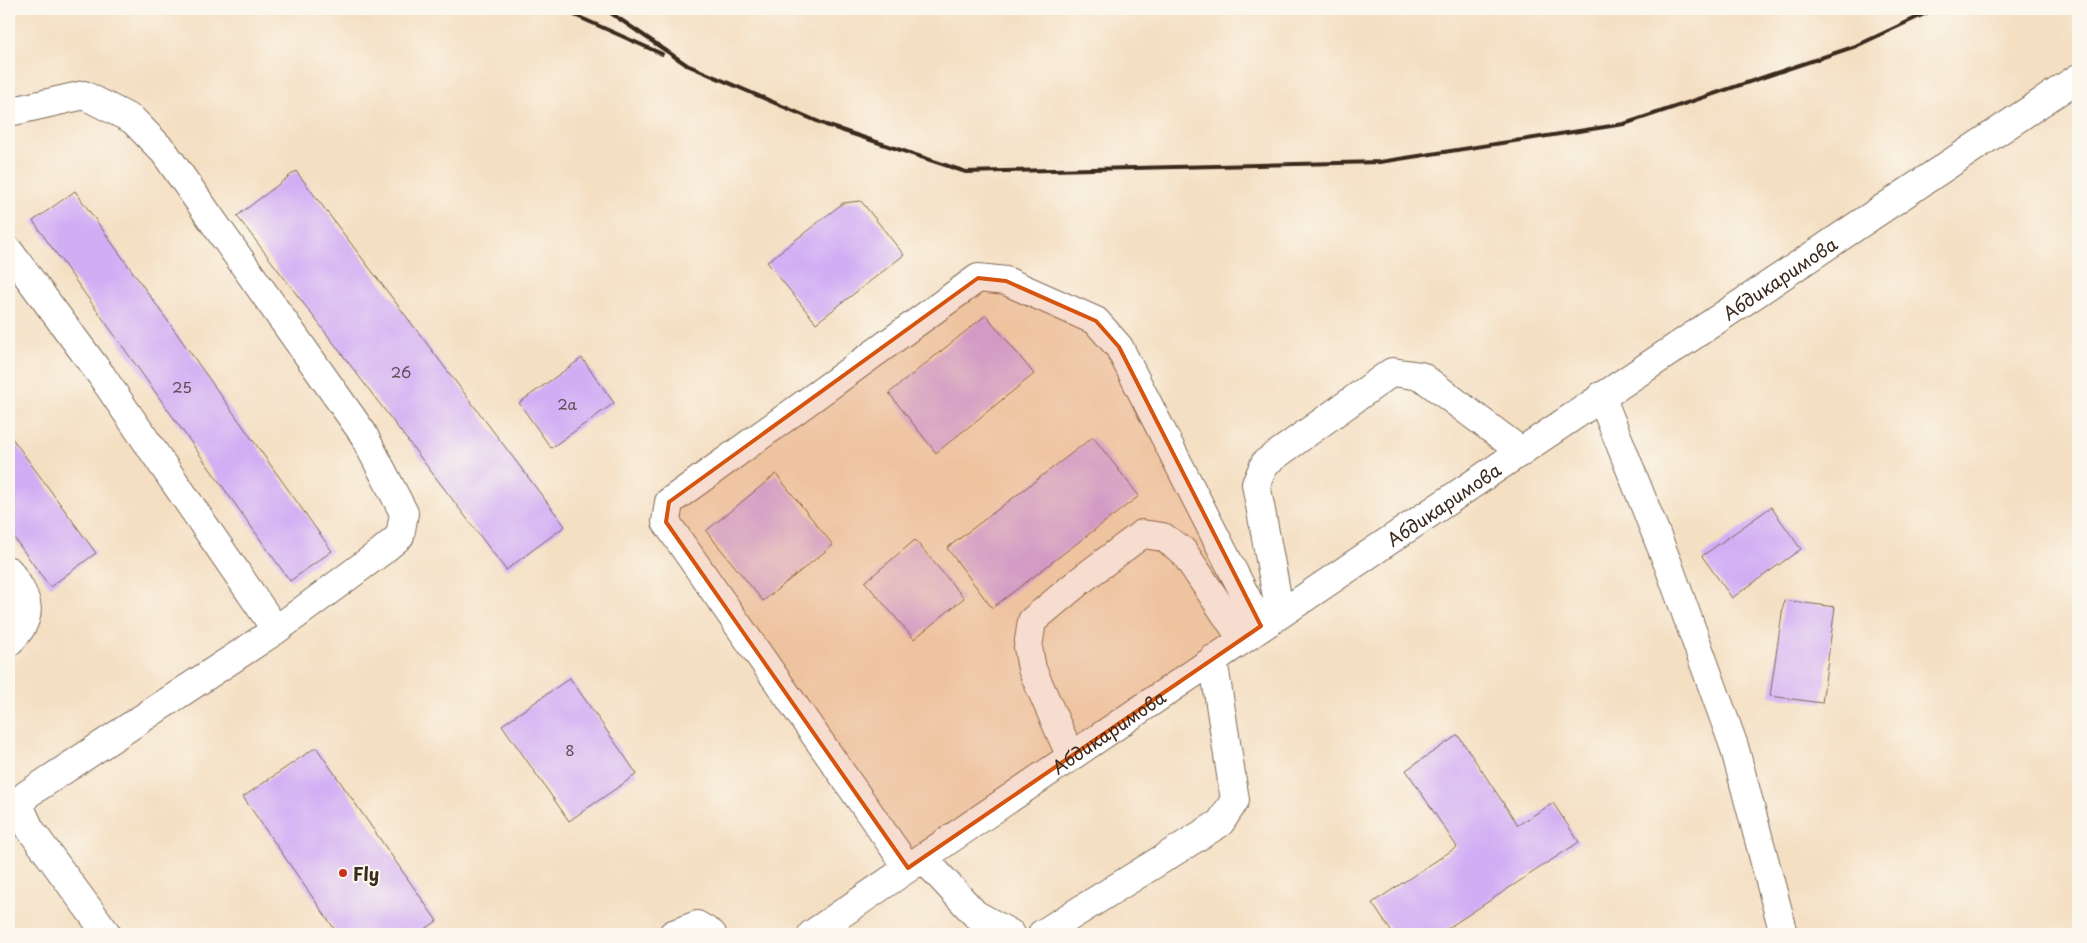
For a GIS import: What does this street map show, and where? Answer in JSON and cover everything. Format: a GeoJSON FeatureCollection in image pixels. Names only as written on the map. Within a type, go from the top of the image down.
{"type":"FeatureCollection","features":[{"type":"Feature","properties":{"kind":"street","name":"Абдикаримова"},"geometry":{"type":"LineString","coordinates":[[812,934],[1261,626],[1522,452],[1601,396],[2078,78]]}},
{"type":"Feature","properties":{"kind":"street"},"geometry":{"type":"LineString","coordinates":[[9,112],[84,95],[133,120],[164,152],[362,432],[404,513],[400,536],[381,552],[276,630],[14,803],[30,829],[107,934]]}},
{"type":"Feature","properties":{"kind":"street"},"geometry":{"type":"LineString","coordinates":[[9,251],[101,375],[276,630]]}},
{"type":"Feature","properties":{"kind":"street"},"geometry":{"type":"LineString","coordinates":[[1011,934],[975,924],[916,863],[666,522],[669,502],[978,278],[1006,281],[1096,321],[1119,347],[1261,626]]}},
{"type":"Feature","properties":{"kind":"street"},"geometry":{"type":"LineString","coordinates":[[1261,626],[1256,484],[1266,463],[1392,372],[1421,376],[1522,452]]}},
{"type":"Feature","properties":{"kind":"street"},"geometry":{"type":"LineString","coordinates":[[1601,396],[1668,564],[1734,746],[1784,934]]}},
{"type":"Feature","properties":{"kind":"street"},"geometry":{"type":"LineString","coordinates":[[1071,757],[1032,669],[1028,647],[1032,620],[1142,534],[1163,537],[1183,551],[1261,626]]}},
{"type":"Feature","properties":{"kind":"street"},"geometry":{"type":"LineString","coordinates":[[9,571],[25,594],[27,618],[20,632],[9,642]]}},
{"type":"Feature","properties":{"kind":"street"},"geometry":{"type":"LineString","coordinates":[[1042,934],[1220,823],[1235,800],[1213,659]]}},
{"type":"Feature","properties":{"kind":"street"},"geometry":{"type":"LineString","coordinates":[[673,934],[696,925],[712,934]]}},
{"type":"Feature","properties":{"kind":"highlighted area"},"geometry":{"type":"Polygon","coordinates":[[[978,278],[1006,281],[1096,321],[1119,347],[1261,626],[908,868],[666,522],[669,502],[978,278]]]}},
{"type":"Feature","properties":{"kind":"building"},"geometry":{"type":"Polygon","coordinates":[[[296,171],[565,526],[506,570],[237,216],[296,171]]]}},
{"type":"Feature","properties":{"kind":"building"},"geometry":{"type":"Polygon","coordinates":[[[75,191],[332,551],[290,581],[33,221],[75,191]]]}},
{"type":"Feature","properties":{"kind":"building"},"geometry":{"type":"Polygon","coordinates":[[[861,201],[904,255],[816,323],[767,262],[843,203],[861,201]]]}},
{"type":"Feature","properties":{"kind":"building"},"geometry":{"type":"Polygon","coordinates":[[[986,315],[1034,374],[936,453],[889,393],[986,315]]]}},
{"type":"Feature","properties":{"kind":"building"},"geometry":{"type":"Polygon","coordinates":[[[582,358],[614,403],[551,448],[519,403],[582,358]]]}},
{"type":"Feature","properties":{"kind":"building"},"geometry":{"type":"Polygon","coordinates":[[[9,434],[96,553],[50,587],[9,531],[9,434]]]}},
{"type":"Feature","properties":{"kind":"building"},"geometry":{"type":"Polygon","coordinates":[[[1093,437],[1139,496],[992,608],[947,548],[1093,437]]]}},
{"type":"Feature","properties":{"kind":"building"},"geometry":{"type":"Polygon","coordinates":[[[776,474],[833,545],[763,601],[706,531],[776,474]]]}},
{"type":"Feature","properties":{"kind":"building"},"geometry":{"type":"Polygon","coordinates":[[[1771,507],[1801,549],[1732,598],[1702,556],[1771,507]]]}},
{"type":"Feature","properties":{"kind":"building"},"geometry":{"type":"Polygon","coordinates":[[[915,540],[964,598],[914,639],[865,582],[915,540]]]}},
{"type":"Feature","properties":{"kind":"building"},"geometry":{"type":"Polygon","coordinates":[[[1784,600],[1835,607],[1822,703],[1770,696],[1784,600]]]}},
{"type":"Feature","properties":{"kind":"building"},"geometry":{"type":"Polygon","coordinates":[[[570,678],[637,774],[569,821],[502,725],[570,678]]]}},
{"type":"Feature","properties":{"kind":"building"},"geometry":{"type":"Polygon","coordinates":[[[1458,735],[1518,825],[1553,803],[1579,842],[1439,934],[1393,934],[1372,903],[1457,847],[1406,770],[1458,735]]]}},
{"type":"Feature","properties":{"kind":"building"},"geometry":{"type":"Polygon","coordinates":[[[316,747],[437,921],[418,934],[338,934],[243,797],[316,747]]]}},
{"type":"Feature","properties":{"kind":"railway"},"geometry":{"type":"LineString","coordinates":[[561,9],[662,54]]}},
{"type":"Feature","properties":{"kind":"railway"},"geometry":{"type":"LineString","coordinates":[[605,9],[687,65],[826,125],[966,172],[1380,162],[1624,124],[1856,46],[1935,9]]}},
{"type":"Feature","properties":{"kind":"place","name":"Fly"},"geometry":{"type":"Point","coordinates":[343,873]}}]}
